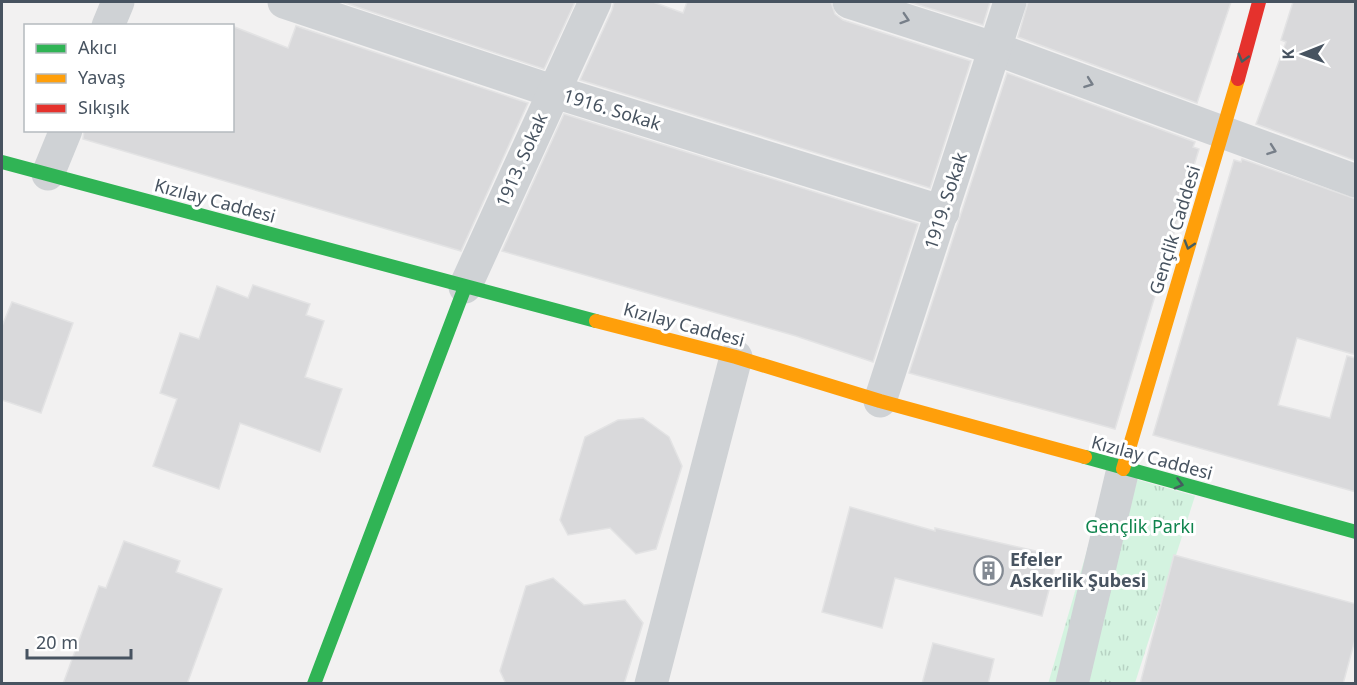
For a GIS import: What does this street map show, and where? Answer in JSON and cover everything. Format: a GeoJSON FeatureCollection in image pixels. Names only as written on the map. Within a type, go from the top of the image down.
{"type":"FeatureCollection","features":[{"type":"Feature","properties":{"kind":"street"},"geometry":{"type":"LineString","coordinates":[[109,24],[118,2]]}},
{"type":"Feature","properties":{"kind":"street","name":"1916. Sokak"},"geometry":{"type":"LineString","coordinates":[[284,2],[552,92],[943,212]]}},
{"type":"Feature","properties":{"kind":"street","name":"1913. Sokak"},"geometry":{"type":"LineString","coordinates":[[465,287],[595,2]]}},
{"type":"Feature","properties":{"kind":"street"},"geometry":{"type":"LineString","coordinates":[[849,2],[996,49],[1356,181]]}},
{"type":"Feature","properties":{"kind":"street","name":"1919. Sokak"},"geometry":{"type":"LineString","coordinates":[[880,401],[1010,2]]}},
{"type":"Feature","properties":{"kind":"street","name":"Gençlik Caddesi"},"geometry":{"type":"LineString","coordinates":[[1123,469],[1259,2]]}},
{"type":"Feature","properties":{"kind":"street"},"geometry":{"type":"LineString","coordinates":[[48,174],[65,132]]}},
{"type":"Feature","properties":{"kind":"street","name":"Kızılay Caddesi"},"geometry":{"type":"LineString","coordinates":[[2,162],[465,287],[736,357],[880,401],[1356,532]]}},
{"type":"Feature","properties":{"kind":"street"},"geometry":{"type":"LineString","coordinates":[[314,684],[465,287]]}},
{"type":"Feature","properties":{"kind":"street"},"geometry":{"type":"LineString","coordinates":[[651,684],[736,357]]}},
{"type":"Feature","properties":{"kind":"street"},"geometry":{"type":"LineString","coordinates":[[1072,684],[1123,469]]}},
{"type":"Feature","properties":{"kind":"green space","name":"Gençlik Parkı"},"geometry":{"type":"Polygon","coordinates":[[[1110,472],[1195,496],[1135,683],[1048,684],[1110,472]]]}},
{"type":"Feature","properties":{"kind":"building"},"geometry":{"type":"Polygon","coordinates":[[[342,2],[575,2],[544,69],[342,2]]]}},
{"type":"Feature","properties":{"kind":"building"},"geometry":{"type":"Polygon","coordinates":[[[614,2],[653,2],[683,13],[687,2],[831,2],[835,14],[843,20],[971,61],[930,188],[580,80],[614,2]]]}},
{"type":"Feature","properties":{"kind":"building"},"geometry":{"type":"Polygon","coordinates":[[[909,2],[990,2],[983,25],[909,2]]]}},
{"type":"Feature","properties":{"kind":"building"},"geometry":{"type":"Polygon","coordinates":[[[1028,2],[1231,2],[1197,103],[1018,37],[1028,2]]]}},
{"type":"Feature","properties":{"kind":"building"},"geometry":{"type":"Polygon","coordinates":[[[1293,2],[1356,2],[1356,161],[1256,124],[1286,42],[1281,40],[1293,2]]]}},
{"type":"Feature","properties":{"kind":"building"},"geometry":{"type":"Polygon","coordinates":[[[296,26],[528,103],[461,251],[83,139],[84,132],[234,132],[234,27],[288,48],[296,26]]]}},
{"type":"Feature","properties":{"kind":"building"},"geometry":{"type":"Polygon","coordinates":[[[1007,73],[1195,142],[1193,147],[1199,149],[1115,429],[909,373],[1007,73]]]}},
{"type":"Feature","properties":{"kind":"building"},"geometry":{"type":"Polygon","coordinates":[[[564,114],[918,224],[873,362],[796,336],[502,251],[564,114]]]}},
{"type":"Feature","properties":{"kind":"building"},"geometry":{"type":"Polygon","coordinates":[[[1242,159],[1356,199],[1356,355],[1297,338],[1278,405],[1330,418],[1347,356],[1356,358],[1356,492],[1153,435],[1234,160],[1241,162],[1242,159]]]}},
{"type":"Feature","properties":{"kind":"building"},"geometry":{"type":"Polygon","coordinates":[[[253,285],[310,304],[306,315],[324,321],[305,377],[342,389],[320,452],[240,423],[219,489],[153,466],[177,399],[160,393],[180,333],[199,339],[217,286],[248,298],[253,285]]]}},
{"type":"Feature","properties":{"kind":"building"},"geometry":{"type":"Polygon","coordinates":[[[12,302],[73,323],[41,413],[2,400],[2,326],[12,302]]]}},
{"type":"Feature","properties":{"kind":"building"},"geometry":{"type":"Polygon","coordinates":[[[643,418],[669,437],[682,466],[656,549],[636,554],[610,528],[568,535],[560,520],[585,437],[618,420],[643,418]]]}},
{"type":"Feature","properties":{"kind":"building"},"geometry":{"type":"Polygon","coordinates":[[[850,507],[935,531],[935,528],[1058,556],[1042,616],[895,578],[882,628],[822,612],[850,507]]]}},
{"type":"Feature","properties":{"kind":"building"},"geometry":{"type":"Polygon","coordinates":[[[124,541],[180,561],[176,572],[222,589],[187,684],[63,684],[99,586],[106,588],[124,541]]]}},
{"type":"Feature","properties":{"kind":"building"},"geometry":{"type":"Polygon","coordinates":[[[1174,555],[1356,604],[1356,636],[1343,684],[1140,684],[1174,555]]]}},
{"type":"Feature","properties":{"kind":"building"},"geometry":{"type":"Polygon","coordinates":[[[553,578],[584,605],[625,600],[643,623],[624,684],[506,684],[500,671],[526,586],[553,578]]]}},
{"type":"Feature","properties":{"kind":"building"},"geometry":{"type":"Polygon","coordinates":[[[933,643],[994,659],[988,684],[922,684],[933,643]]]}},
{"type":"Feature","properties":{"kind":"traffic: fast"},"geometry":{"type":"LineString","coordinates":[[2,162],[596,321]]}},
{"type":"Feature","properties":{"kind":"traffic: fast"},"geometry":{"type":"LineString","coordinates":[[314,684],[465,287]]}},
{"type":"Feature","properties":{"kind":"traffic: fast"},"geometry":{"type":"LineString","coordinates":[[1085,457],[1356,532]]}},
{"type":"Feature","properties":{"kind":"traffic: slow"},"geometry":{"type":"LineString","coordinates":[[1123,469],[1238,79]]}},
{"type":"Feature","properties":{"kind":"traffic: slow"},"geometry":{"type":"LineString","coordinates":[[596,321],[736,357],[880,401],[1085,457]]}},
{"type":"Feature","properties":{"kind":"traffic: jam"},"geometry":{"type":"LineString","coordinates":[[1238,79],[1259,2]]}},
{"type":"Feature","properties":{"kind":"place","name":"Efeler Askerlik Şubesi"},"geometry":{"type":"Point","coordinates":[989,570]}}]}
